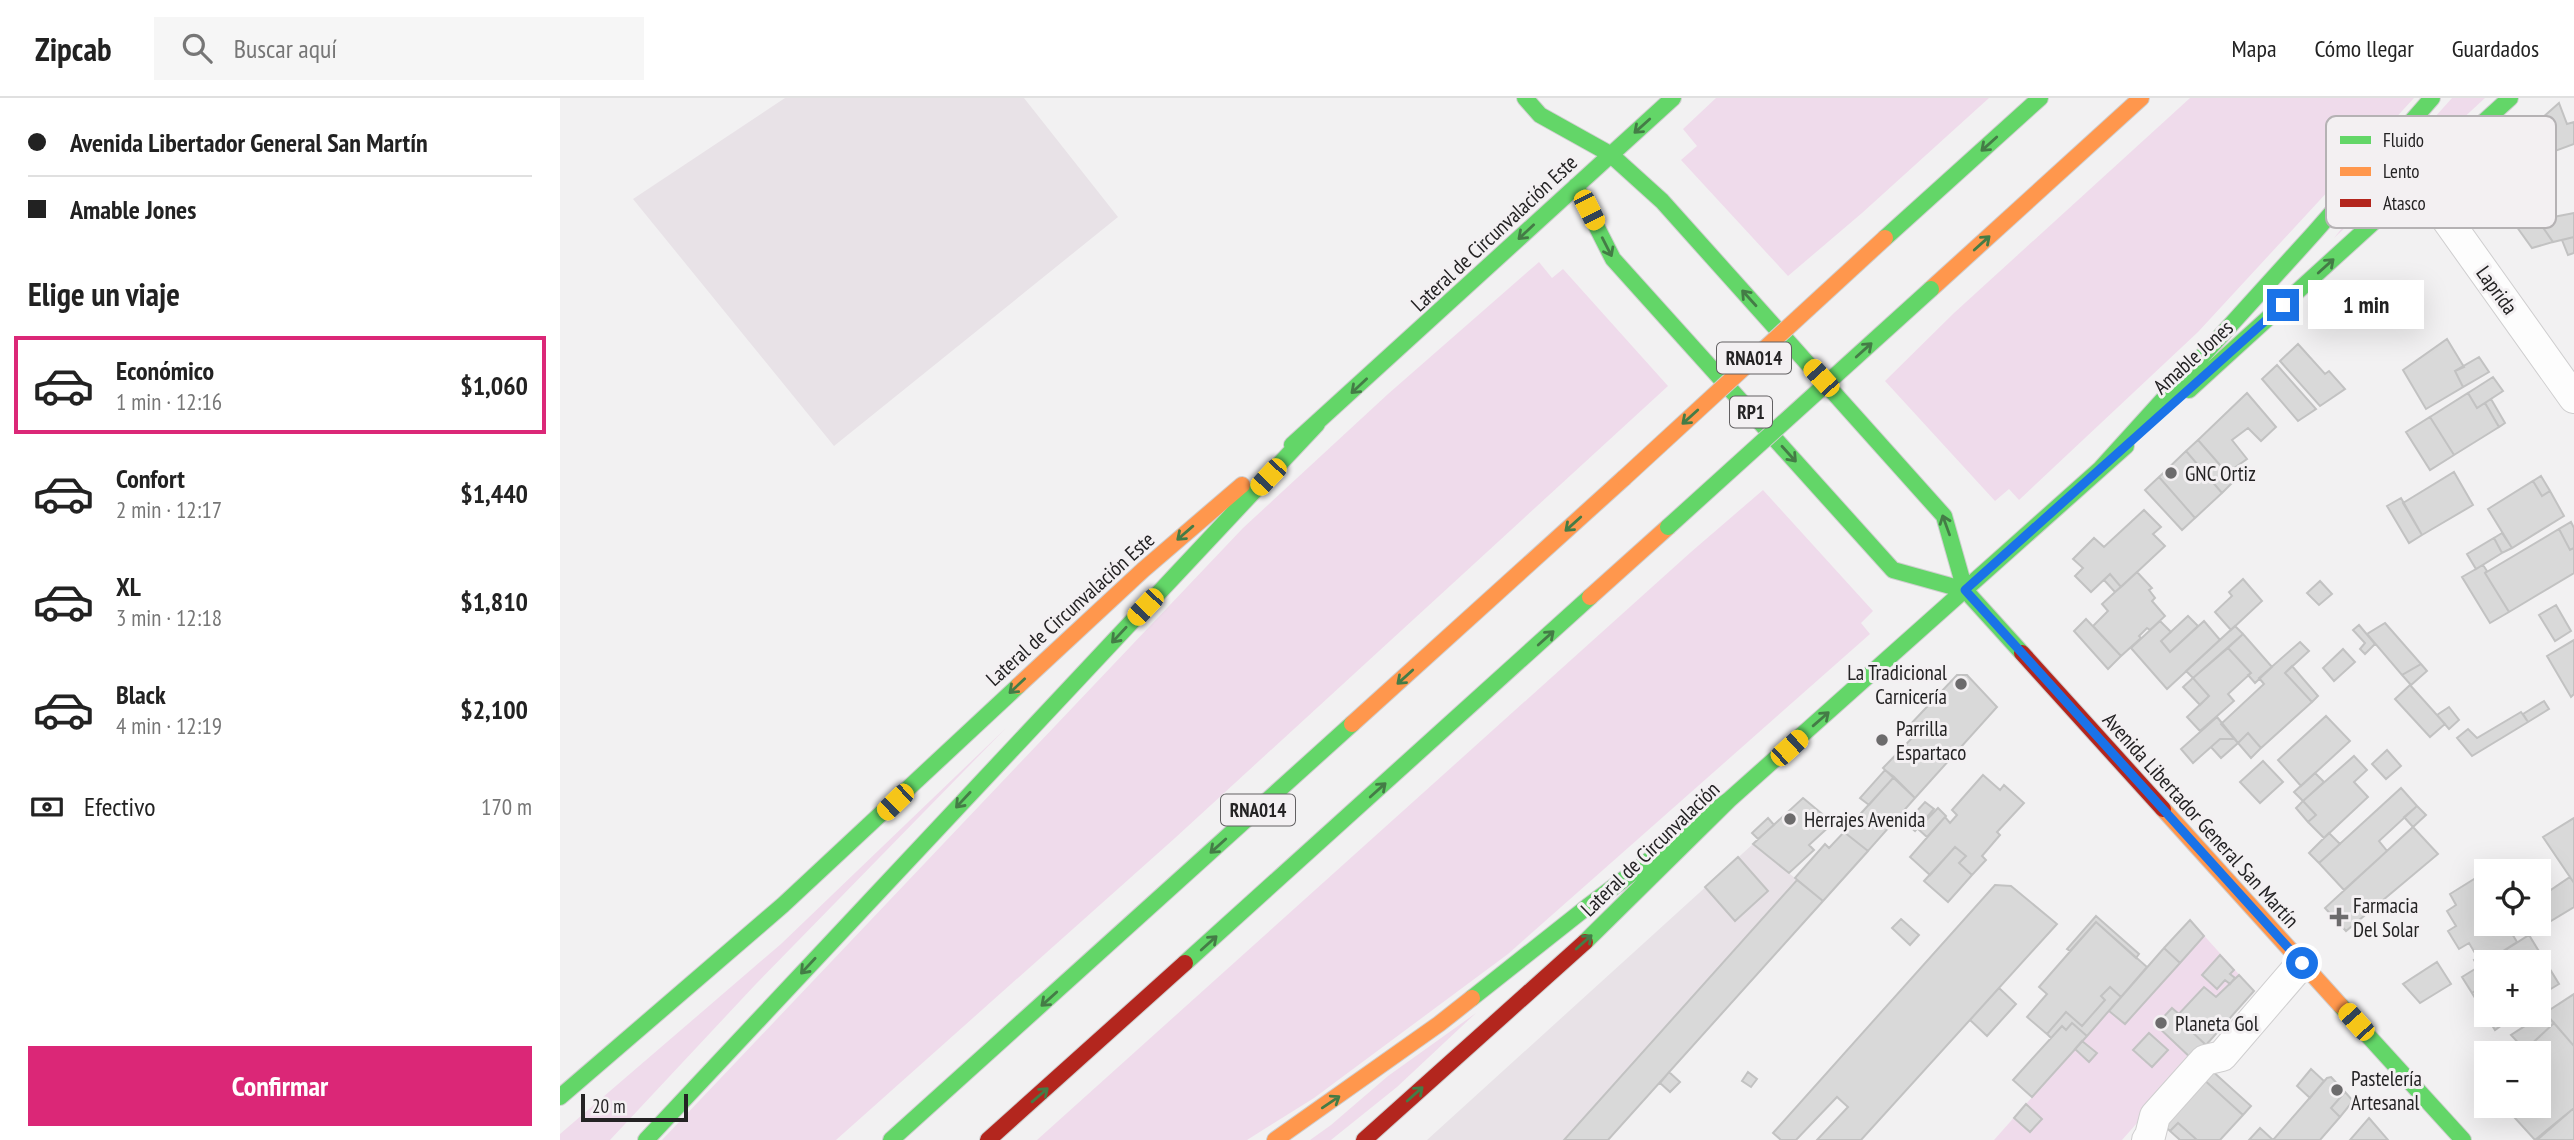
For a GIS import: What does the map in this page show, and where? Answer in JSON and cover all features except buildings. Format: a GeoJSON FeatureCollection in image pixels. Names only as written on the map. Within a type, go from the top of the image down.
{"type":"FeatureCollection","features":[{"type":"Feature","properties":{"kind":"main road","name":"Avenida Libertador General San Martín"},"geometry":{"type":"LineString","coordinates":[[1525,98],[1540,115],[1611,154],[1662,201],[1944,516],[1965,590],[2463,1140]]}},
{"type":"Feature","properties":{"kind":"main road","name":"Lateral de Circunvalación Este"},"geometry":{"type":"LineString","coordinates":[[560,1097],[771,917],[968,730],[1186,531],[1317,424],[1573,180],[1611,154],[1673,98]]}},
{"type":"Feature","properties":{"kind":"main road","name":"RNA014"},"geometry":{"type":"LineString","coordinates":[[891,1140],[2040,98]]}},
{"type":"Feature","properties":{"kind":"main road","name":"RNA014"},"geometry":{"type":"LineString","coordinates":[[988,1140],[2141,98]]}},
{"type":"Feature","properties":{"kind":"main road"},"geometry":{"type":"LineString","coordinates":[[2416,116],[2432,98]]}},
{"type":"Feature","properties":{"kind":"main road","name":"Amable Jones"},"geometry":{"type":"LineString","coordinates":[[2491,116],[2510,98]]}},
{"type":"Feature","properties":{"kind":"main road"},"geometry":{"type":"LineString","coordinates":[[1540,115],[1552,138]]}},
{"type":"Feature","properties":{"kind":"main road","name":"RP1"},"geometry":{"type":"LineString","coordinates":[[1573,180],[1613,259],[1893,570],[1965,590]]}},
{"type":"Feature","properties":{"kind":"main road"},"geometry":{"type":"LineString","coordinates":[[2101,468],[2326,220]]}},
{"type":"Feature","properties":{"kind":"main road","name":"Amable Jones"},"geometry":{"type":"LineString","coordinates":[[1965,590],[2369,228]]}},
{"type":"Feature","properties":{"kind":"main road"},"geometry":{"type":"LineString","coordinates":[[646,1140],[1317,424]]}},
{"type":"Feature","properties":{"kind":"main road","name":"Lateral de Circunvalación"},"geometry":{"type":"LineString","coordinates":[[1364,1140],[1608,921],[1729,800],[1965,590]]}},
{"type":"Feature","properties":{"kind":"main road"},"geometry":{"type":"LineString","coordinates":[[1275,1140],[1440,1024],[1587,907],[1729,800]]}},
{"type":"Feature","properties":{"kind":"street","name":"Laprida"},"geometry":{"type":"LineString","coordinates":[[2453,228],[2574,398]]}},
{"type":"Feature","properties":{"kind":"street"},"geometry":{"type":"LineString","coordinates":[[2147,1140],[2155,1116],[2205,1060],[2222,1056],[2302,963]]}},
{"type":"Feature","properties":{"kind":"shaded area"},"geometry":{"type":"Polygon","coordinates":[[[785,98],[1024,98],[1118,217],[834,446],[633,199],[785,98]]]}},
{"type":"Feature","properties":{"kind":"shaded area"},"geometry":{"type":"Polygon","coordinates":[[[1716,98],[1989,98],[1788,276],[1681,160],[1697,146],[1683,129],[1716,98]]]}},
{"type":"Feature","properties":{"kind":"shaded area"},"geometry":{"type":"Polygon","coordinates":[[[2190,98],[2414,98],[2397,116],[2326,116],[2326,193],[2198,332],[2019,500],[2009,489],[1995,501],[1885,381],[1954,313],[2190,98]]]}},
{"type":"Feature","properties":{"kind":"shaded area"},"geometry":{"type":"Polygon","coordinates":[[[2452,98],[2485,98],[2466,116],[2436,116],[2452,98]]]}},
{"type":"Feature","properties":{"kind":"shaded area"},"geometry":{"type":"Polygon","coordinates":[[[1539,262],[1552,278],[1563,269],[1668,386],[1175,838],[836,1140],[662,1140],[1243,528],[1388,394],[1539,262]]]}},
{"type":"Feature","properties":{"kind":"shaded area"},"geometry":{"type":"Polygon","coordinates":[[[1763,490],[1873,611],[1861,623],[1870,634],[1508,954],[1314,1098],[1247,1140],[1037,1140],[1691,552],[1763,490]]]}},
{"type":"Feature","properties":{"kind":"shaded area"},"geometry":{"type":"Polygon","coordinates":[[[1006,728],[755,985],[610,1140],[560,1140],[560,1134],[781,944],[1006,728]]]}},
{"type":"Feature","properties":{"kind":"shaded area"},"geometry":{"type":"Polygon","coordinates":[[[1753,844],[1823,901],[1608,1140],[1427,1140],[1753,844]]]}},
{"type":"Feature","properties":{"kind":"shaded area","name":"Planeta Gol"},"geometry":{"type":"Polygon","coordinates":[[[2190,920],[2254,991],[2122,1140],[1994,1140],[2190,920]]]}},
{"type":"Feature","properties":{"kind":"shaded area"},"geometry":{"type":"Polygon","coordinates":[[[1476,1013],[1397,1087],[1331,1140],[1310,1140],[1388,1076],[1476,1013]]]}},
{"type":"Feature","properties":{"kind":"traffic: fast"},"geometry":{"type":"LineString","coordinates":[[1525,98],[1540,115],[1610,154]]}},
{"type":"Feature","properties":{"kind":"traffic: fast"},"geometry":{"type":"LineString","coordinates":[[1292,445],[1673,98]]}},
{"type":"Feature","properties":{"kind":"traffic: fast"},"geometry":{"type":"LineString","coordinates":[[1885,238],[2040,98]]}},
{"type":"Feature","properties":{"kind":"traffic: fast"},"geometry":{"type":"LineString","coordinates":[[2416,116],[2432,98]]}},
{"type":"Feature","properties":{"kind":"traffic: fast"},"geometry":{"type":"LineString","coordinates":[[2490,116],[2510,98]]}},
{"type":"Feature","properties":{"kind":"traffic: fast"},"geometry":{"type":"LineString","coordinates":[[1610,154],[1662,201],[1944,516],[1965,590],[2022,653]]}},
{"type":"Feature","properties":{"kind":"traffic: fast"},"geometry":{"type":"LineString","coordinates":[[1576,186],[1613,259],[1893,570],[1965,590]]}},
{"type":"Feature","properties":{"kind":"traffic: fast"},"geometry":{"type":"LineString","coordinates":[[2101,468],[2326,219]]}},
{"type":"Feature","properties":{"kind":"traffic: fast"},"geometry":{"type":"LineString","coordinates":[[2189,390],[2367,228]]}},
{"type":"Feature","properties":{"kind":"traffic: fast"},"geometry":{"type":"LineString","coordinates":[[1668,527],[1931,289]]}},
{"type":"Feature","properties":{"kind":"traffic: fast"},"geometry":{"type":"LineString","coordinates":[[646,1140],[1317,424]]}},
{"type":"Feature","properties":{"kind":"traffic: fast"},"geometry":{"type":"LineString","coordinates":[[1585,942],[1729,800],[2126,446]]}},
{"type":"Feature","properties":{"kind":"traffic: fast"},"geometry":{"type":"LineString","coordinates":[[1185,963],[1590,597]]}},
{"type":"Feature","properties":{"kind":"traffic: fast"},"geometry":{"type":"LineString","coordinates":[[560,1097],[783,905],[1018,686]]}},
{"type":"Feature","properties":{"kind":"traffic: fast"},"geometry":{"type":"LineString","coordinates":[[891,1140],[1352,724]]}},
{"type":"Feature","properties":{"kind":"traffic: fast"},"geometry":{"type":"LineString","coordinates":[[1472,998],[1729,800]]}},
{"type":"Feature","properties":{"kind":"traffic: fast"},"geometry":{"type":"LineString","coordinates":[[2341,1006],[2463,1140]]}},
{"type":"Feature","properties":{"kind":"traffic: slow"},"geometry":{"type":"LineString","coordinates":[[1931,289],[2141,98]]}},
{"type":"Feature","properties":{"kind":"traffic: slow"},"geometry":{"type":"LineString","coordinates":[[1624,478],[1885,238]]}},
{"type":"Feature","properties":{"kind":"traffic: slow"},"geometry":{"type":"LineString","coordinates":[[1352,724],[1624,478]]}},
{"type":"Feature","properties":{"kind":"traffic: slow"},"geometry":{"type":"LineString","coordinates":[[1018,686],[1143,570],[1242,485]]}},
{"type":"Feature","properties":{"kind":"traffic: slow"},"geometry":{"type":"LineString","coordinates":[[1590,597],[1668,527]]}},
{"type":"Feature","properties":{"kind":"traffic: slow"},"geometry":{"type":"LineString","coordinates":[[2163,809],[2341,1006]]}},
{"type":"Feature","properties":{"kind":"traffic: slow"},"geometry":{"type":"LineString","coordinates":[[1275,1140],[1472,998]]}},
{"type":"Feature","properties":{"kind":"traffic: jam"},"geometry":{"type":"LineString","coordinates":[[2022,653],[2163,809]]}},
{"type":"Feature","properties":{"kind":"traffic: jam"},"geometry":{"type":"LineString","coordinates":[[1364,1140],[1585,942]]}},
{"type":"Feature","properties":{"kind":"traffic: jam"},"geometry":{"type":"LineString","coordinates":[[988,1140],[1185,963]]}},
{"type":"Feature","properties":{"kind":"place","name":"GNC Ortiz"},"geometry":{"type":"Point","coordinates":[2171,473]}},
{"type":"Feature","properties":{"kind":"place","name":"La Tradicional Carnicería"},"geometry":{"type":"Point","coordinates":[1961,684]}},
{"type":"Feature","properties":{"kind":"place","name":"Parrilla Espartaco"},"geometry":{"type":"Point","coordinates":[1882,740]}},
{"type":"Feature","properties":{"kind":"place","name":"Herrajes Avenida"},"geometry":{"type":"Point","coordinates":[1790,819]}},
{"type":"Feature","properties":{"kind":"place","name":"Farmacia Del Solar"},"geometry":{"type":"Point","coordinates":[2339,917]}},
{"type":"Feature","properties":{"kind":"place","name":"Planeta Gol"},"geometry":{"type":"Point","coordinates":[2161,1023]}},
{"type":"Feature","properties":{"kind":"place","name":"Pastelería Artesanal"},"geometry":{"type":"Point","coordinates":[2337,1090]}},
{"type":"Feature","properties":{"kind":"route"},"geometry":{"type":"LineString","coordinates":[[2283,305],[1965,590],[2302,963]]}}]}
